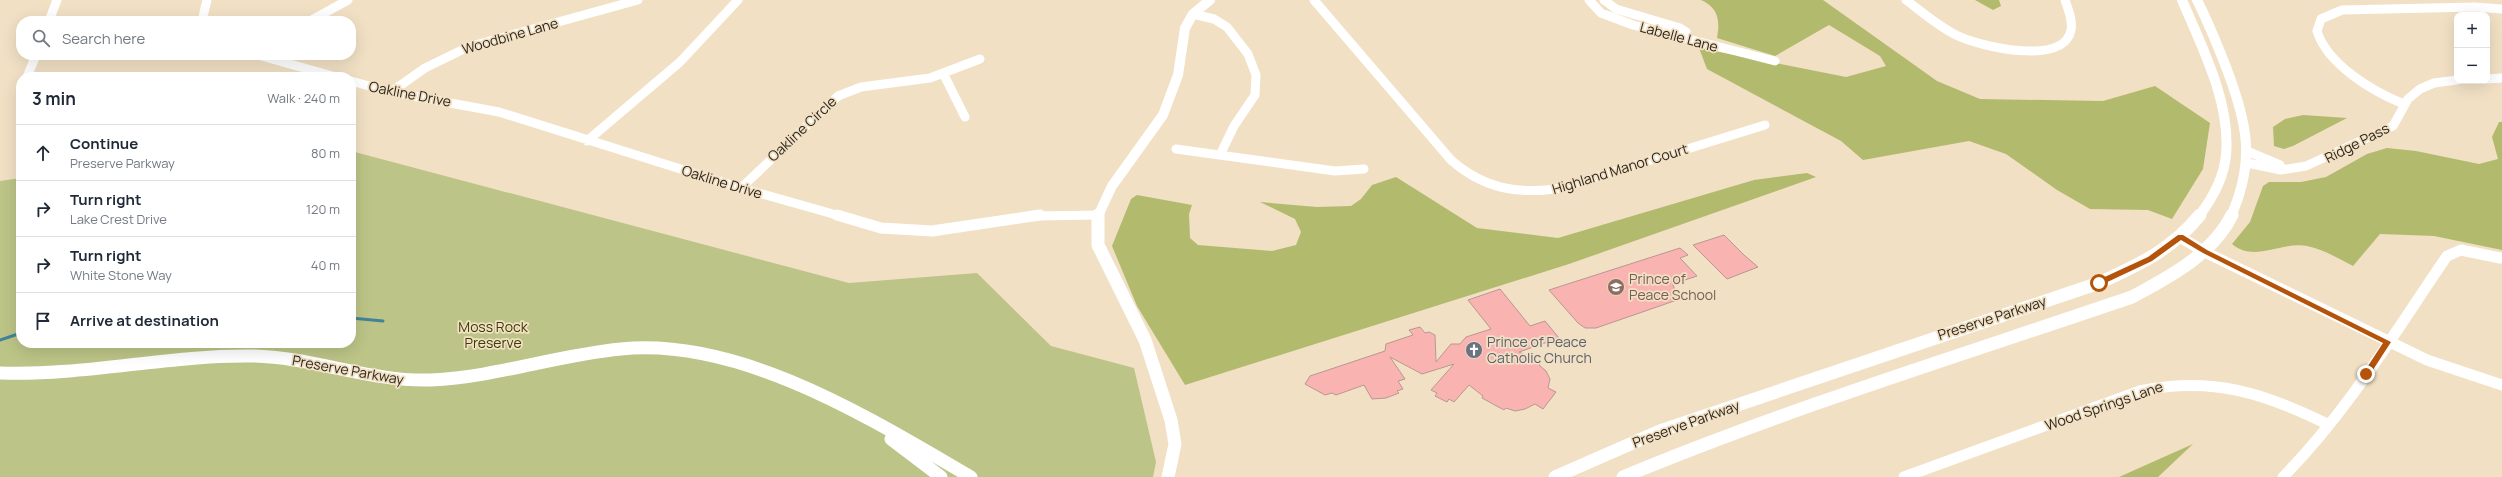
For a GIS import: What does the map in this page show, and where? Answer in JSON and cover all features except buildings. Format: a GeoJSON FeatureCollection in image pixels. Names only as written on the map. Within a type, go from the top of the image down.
{"type":"FeatureCollection","features":[{"type":"Feature","properties":{"kind":"street"},"geometry":{"type":"LineString","coordinates":[[51,16],[57,0]]}},
{"type":"Feature","properties":{"kind":"street"},"geometry":{"type":"LineString","coordinates":[[203,16],[207,0]]}},
{"type":"Feature","properties":{"kind":"street"},"geometry":{"type":"LineString","coordinates":[[319,16],[348,0]]}},
{"type":"Feature","properties":{"kind":"street","name":"Woodbine Lane"},"geometry":{"type":"LineString","coordinates":[[391,92],[425,68],[468,47],[638,0]]}},
{"type":"Feature","properties":{"kind":"street"},"geometry":{"type":"LineString","coordinates":[[587,141],[680,62],[738,0]]}},
{"type":"Feature","properties":{"kind":"street"},"geometry":{"type":"LineString","coordinates":[[1168,477],[1175,444],[1171,420],[1146,340],[1098,245],[1098,215],[1112,186],[1162,116],[1178,75],[1183,35],[1193,14],[1210,0]]}},
{"type":"Feature","properties":{"kind":"street","name":"Highland Manor Court"},"geometry":{"type":"LineString","coordinates":[[1314,0],[1451,160],[1474,179],[1495,187],[1525,192],[1561,188],[1765,125]]}},
{"type":"Feature","properties":{"kind":"street","name":"Labelle Lane"},"geometry":{"type":"LineString","coordinates":[[1589,0],[1595,9],[1611,18],[1775,61]]}},
{"type":"Feature","properties":{"kind":"street"},"geometry":{"type":"LineString","coordinates":[[1604,0],[1616,9],[1680,28],[1686,32],[1683,38]]}},
{"type":"Feature","properties":{"kind":"street"},"geometry":{"type":"LineString","coordinates":[[1906,0],[1956,35],[1991,47],[2023,51],[2050,48],[2062,42],[2070,34],[2071,24],[2065,0]]}},
{"type":"Feature","properties":{"kind":"street","name":"Preserve Parkway"},"geometry":{"type":"LineString","coordinates":[[1555,477],[1660,431],[2099,283],[2150,259],[2180,237],[2208,204],[2226,157],[2221,104],[2182,0]]}},
{"type":"Feature","properties":{"kind":"street","name":"Preserve Parkway"},"geometry":{"type":"LineString","coordinates":[[1623,477],[1694,447],[2132,297],[2168,279],[2205,252],[2234,212],[2247,179],[2247,139],[2238,102],[2209,22],[2197,0]]}},
{"type":"Feature","properties":{"kind":"street"},"geometry":{"type":"LineString","coordinates":[[2404,104],[2366,85],[2326,49],[2316,33],[2317,22],[2322,18],[2342,10],[2475,7],[2502,10]]}},
{"type":"Feature","properties":{"kind":"street"},"geometry":{"type":"LineString","coordinates":[[1193,14],[1218,21],[1229,29],[1246,52],[1256,72],[1257,88],[1255,95],[1236,122],[1220,155]]}},
{"type":"Feature","properties":{"kind":"street","name":"Oakline Circle"},"geometry":{"type":"LineString","coordinates":[[741,188],[828,103],[842,93],[864,87],[944,75],[980,59]]}},
{"type":"Feature","properties":{"kind":"street"},"geometry":{"type":"LineString","coordinates":[[29,72],[34,60]]}},
{"type":"Feature","properties":{"kind":"street"},"geometry":{"type":"LineString","coordinates":[[276,60],[318,72]]}},
{"type":"Feature","properties":{"kind":"street"},"geometry":{"type":"LineString","coordinates":[[944,75],[965,117]]}},
{"type":"Feature","properties":{"kind":"street"},"geometry":{"type":"LineString","coordinates":[[2490,79],[2502,78]]}},
{"type":"Feature","properties":{"kind":"street","name":"Ridge Pass"},"geometry":{"type":"LineString","coordinates":[[2247,163],[2269,169],[2299,169],[2317,164],[2353,143],[2392,126],[2400,116],[2404,104],[2412,94],[2427,86],[2454,81]]}},
{"type":"Feature","properties":{"kind":"street","name":"Oakline Drive"},"geometry":{"type":"LineString","coordinates":[[356,82],[391,92],[483,108],[741,188],[881,228],[939,231],[1042,215],[1098,215]]}},
{"type":"Feature","properties":{"kind":"street"},"geometry":{"type":"LineString","coordinates":[[1176,149],[1335,171],[1364,169]]}},
{"type":"Feature","properties":{"kind":"street","name":"Ridge Pass"},"geometry":{"type":"LineString","coordinates":[[2247,151],[2273,163],[2299,169]]}},
{"type":"Feature","properties":{"kind":"street"},"geometry":{"type":"LineString","coordinates":[[2180,237],[2205,252],[2388,342],[2456,371],[2502,385]]}},
{"type":"Feature","properties":{"kind":"street"},"geometry":{"type":"LineString","coordinates":[[2283,477],[2329,425],[2447,256],[2461,250],[2500,258]]}},
{"type":"Feature","properties":{"kind":"street","name":"Preserve Parkway"},"geometry":{"type":"LineString","coordinates":[[0,373],[84,372],[217,356],[255,356],[286,359],[383,378],[419,381],[494,374],[582,354],[622,348],[662,349],[755,368],[802,385],[852,409],[970,477]]}},
{"type":"Feature","properties":{"kind":"street","name":"Wood Springs Lane"},"geometry":{"type":"LineString","coordinates":[[1904,477],[2140,390],[2176,383],[2215,384],[2236,388],[2284,403],[2329,425]]}},
{"type":"Feature","properties":{"kind":"street","name":"Preserve Parkway"},"geometry":{"type":"LineString","coordinates":[[852,409],[941,477]]}},
{"type":"Feature","properties":{"kind":"green space"},"geometry":{"type":"Polygon","coordinates":[[[1701,0],[1823,0],[1937,81],[1980,99],[2103,101],[2155,86],[2210,123],[2203,169],[2172,219],[2148,210],[2090,209],[2057,190],[2006,154],[1969,141],[1863,160],[1841,141],[1707,69],[1699,48],[1846,77],[1886,66],[1880,56],[1829,25],[1775,56],[1717,38],[1718,21],[1715,11],[1707,3],[1701,0]]]}},
{"type":"Feature","properties":{"kind":"green space"},"geometry":{"type":"Polygon","coordinates":[[[1975,0],[1999,0],[2001,6],[1993,10],[1975,0]]]}},
{"type":"Feature","properties":{"kind":"green space"},"geometry":{"type":"Polygon","coordinates":[[[2303,115],[2347,118],[2293,146],[2284,149],[2274,146],[2273,127],[2285,119],[2303,115]]]}},
{"type":"Feature","properties":{"kind":"green space"},"geometry":{"type":"Polygon","coordinates":[[[2499,122],[2502,122],[2502,250],[2434,236],[2380,234],[2353,266],[2313,247],[2298,245],[2259,252],[2249,252],[2232,244],[2250,222],[2263,186],[2269,182],[2301,182],[2326,177],[2367,154],[2387,148],[2416,151],[2479,164],[2498,159],[2492,137],[2499,122]]]}},
{"type":"Feature","properties":{"kind":"green space","name":"Moss Rock Preserve"},"geometry":{"type":"Polygon","coordinates":[[[356,152],[849,283],[977,273],[1051,346],[1134,368],[1156,462],[1153,477],[0,477],[0,181],[16,179],[16,348],[356,348],[356,152]]]}},
{"type":"Feature","properties":{"kind":"green space"},"geometry":{"type":"Polygon","coordinates":[[[1807,173],[1816,177],[1569,264],[1185,385],[1137,306],[1112,246],[1131,199],[1137,195],[1192,205],[1189,214],[1190,238],[1198,245],[1272,251],[1296,245],[1301,232],[1295,219],[1260,202],[1317,207],[1351,206],[1361,199],[1372,185],[1396,177],[1477,228],[1558,238],[1754,180],[1807,173]]]}},
{"type":"Feature","properties":{"kind":"green space"},"geometry":{"type":"Polygon","coordinates":[[[2193,444],[2158,477],[2119,477],[2193,444]]]}},
{"type":"Feature","properties":{"kind":"waterway"},"geometry":{"type":"LineString","coordinates":[[356,318],[383,321]]}},
{"type":"Feature","properties":{"kind":"waterway"},"geometry":{"type":"LineString","coordinates":[[0,340],[16,335]]}},
{"type":"Feature","properties":{"kind":"place","name":"Prince of Peace School"},"geometry":{"type":"Point","coordinates":[1616,287]}},
{"type":"Feature","properties":{"kind":"place","name":"Prince of Peace Catholic Church"},"geometry":{"type":"Point","coordinates":[1474,350]}},
{"type":"Feature","properties":{"kind":"route"},"geometry":{"type":"LineString","coordinates":[[2099,283],[2150,259],[2180,237],[2205,252],[2388,342],[2366,374]]}}]}
